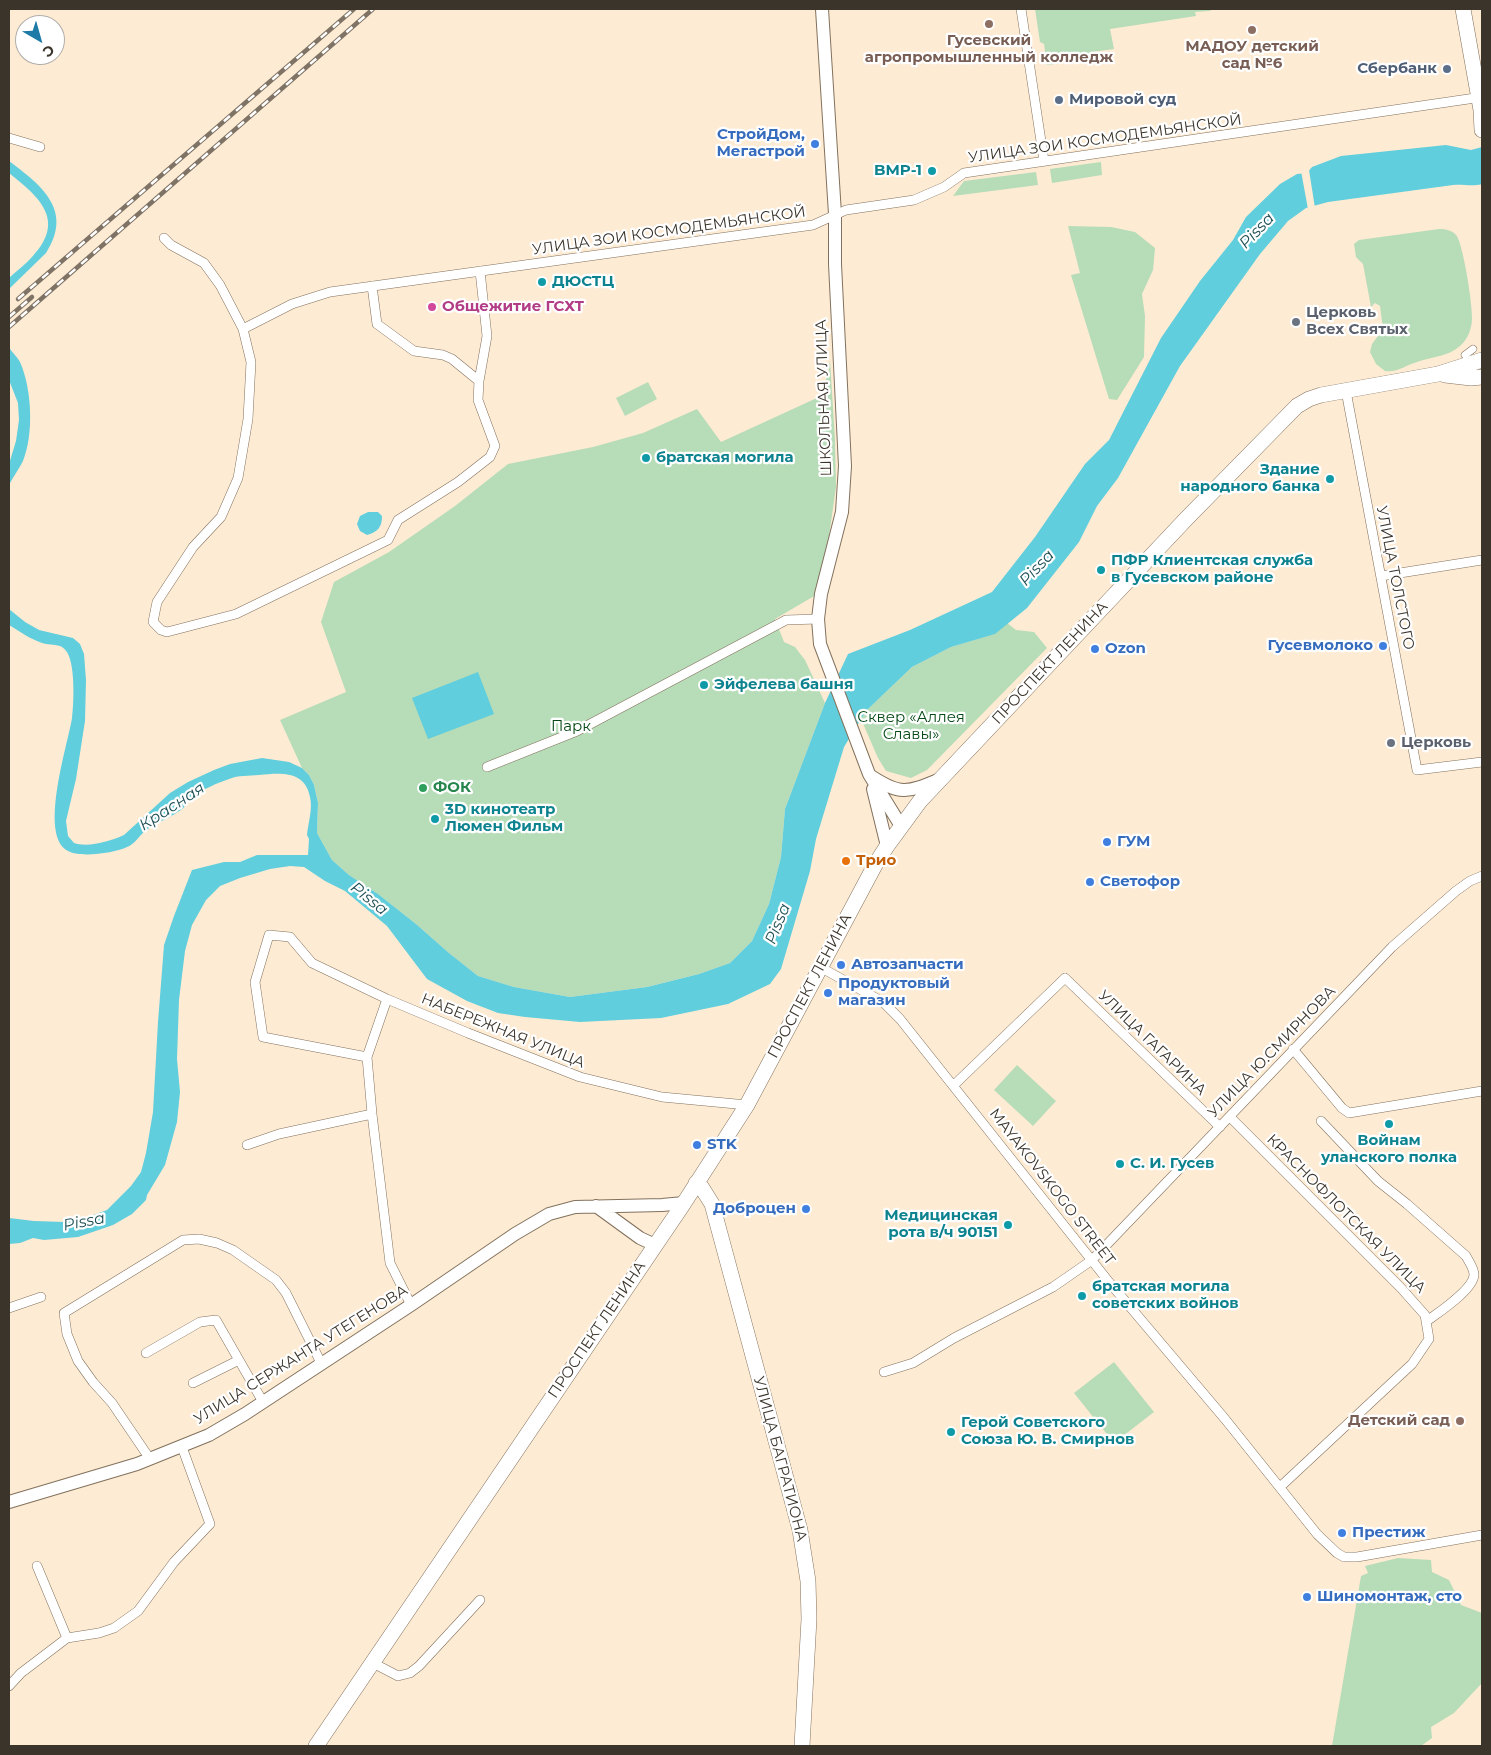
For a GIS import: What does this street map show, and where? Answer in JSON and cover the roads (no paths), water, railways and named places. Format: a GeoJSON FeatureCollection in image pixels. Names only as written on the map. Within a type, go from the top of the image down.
{"type":"FeatureCollection","features":[{"type":"Feature","properties":{"kind":"main road","name":"ШКОЛЬНАЯ УЛИЦА"},"geometry":{"type":"LineString","coordinates":[[822,9],[835,214],[835,264],[845,466],[842,512],[821,594],[818,619],[820,644],[869,774],[887,846]]}},
{"type":"Feature","properties":{"kind":"main road"},"geometry":{"type":"LineString","coordinates":[[1463,9],[1481,97],[1482,130]]}},
{"type":"Feature","properties":{"kind":"main road","name":"ПРОСПЕКТ ЛЕНИНА"},"geometry":{"type":"LineString","coordinates":[[316,1746],[684,1203],[747,1105],[887,846],[920,801],[1066,644],[1297,406],[1309,399],[1438,374],[1478,355]]}},
{"type":"Feature","properties":{"kind":"main road","name":"ПРОСПЕКТ ЛЕНИНА"},"geometry":{"type":"LineString","coordinates":[[1438,374],[1471,378],[1482,377]]}},
{"type":"Feature","properties":{"kind":"main road","name":"ШКОЛЬНАЯ УЛИЦА"},"geometry":{"type":"LineString","coordinates":[[869,774],[901,826]]}},
{"type":"Feature","properties":{"kind":"main road"},"geometry":{"type":"LineString","coordinates":[[869,774],[889,788],[899,790],[914,790],[940,779]]}},
{"type":"Feature","properties":{"kind":"main road","name":"УЛИЦА БАГРАТИОНА"},"geometry":{"type":"LineString","coordinates":[[696,1183],[702,1188],[712,1204],[800,1530],[808,1581],[810,1619],[802,1746]]}},
{"type":"Feature","properties":{"kind":"main road","name":"УЛИЦА СЕРЖАНТА УТЕГЕНОВА"},"geometry":{"type":"LineString","coordinates":[[9,1502],[150,1459],[208,1435],[264,1402],[515,1234],[549,1214],[574,1207],[684,1203]]}},
{"type":"Feature","properties":{"kind":"main road"},"geometry":{"type":"LineString","coordinates":[[596,1206],[640,1238],[656,1244]]}},
{"type":"Feature","properties":{"kind":"street"},"geometry":{"type":"LineString","coordinates":[[1021,9],[1044,161]]}},
{"type":"Feature","properties":{"kind":"street","name":"УЛИЦА ЗОИ КОСМОДЕМЬЯНСКОЙ"},"geometry":{"type":"LineString","coordinates":[[243,329],[292,304],[330,292],[813,225],[846,210],[914,200],[944,187],[964,173],[1481,97]]}},
{"type":"Feature","properties":{"kind":"street"},"geometry":{"type":"LineString","coordinates":[[9,138],[40,147]]}},
{"type":"Feature","properties":{"kind":"street"},"geometry":{"type":"LineString","coordinates":[[164,238],[171,245],[204,263],[220,285],[243,329],[251,362],[248,419],[238,478],[221,517],[193,547],[157,602],[153,622],[161,630],[167,632],[236,614],[388,540],[398,520],[458,482],[490,457],[495,446],[478,400],[479,381],[488,336],[480,272]]}},
{"type":"Feature","properties":{"kind":"street"},"geometry":{"type":"LineString","coordinates":[[372,286],[378,324],[414,351],[443,355],[452,359],[479,381]]}},
{"type":"Feature","properties":{"kind":"street"},"geometry":{"type":"LineString","coordinates":[[1464,355],[1478,355]]}},
{"type":"Feature","properties":{"kind":"street","name":"УЛИЦА ТОЛСТОГО"},"geometry":{"type":"LineString","coordinates":[[1346,391],[1417,770],[1482,762]]}},
{"type":"Feature","properties":{"kind":"street"},"geometry":{"type":"LineString","coordinates":[[1381,576],[1482,560]]}},
{"type":"Feature","properties":{"kind":"street"},"geometry":{"type":"LineString","coordinates":[[487,767],[577,731],[786,620],[818,619]]}},
{"type":"Feature","properties":{"kind":"street","name":"УЛИЦА Ю.СМИРНОВА"},"geometry":{"type":"LineString","coordinates":[[884,1372],[913,1363],[954,1338],[1053,1288],[1092,1260],[1388,952],[1441,902],[1470,881],[1482,876]]}},
{"type":"Feature","properties":{"kind":"street","name":"НАБЕРЕЖНАЯ УЛИЦА"},"geometry":{"type":"LineString","coordinates":[[367,1057],[263,1037],[255,982],[269,935],[290,937],[312,963],[387,999],[580,1077],[662,1097],[747,1105]]}},
{"type":"Feature","properties":{"kind":"street","name":"MAYAKOVSKOGO STREET"},"geometry":{"type":"LineString","coordinates":[[820,967],[883,1002],[900,1019],[1092,1260],[1317,1534],[1337,1553],[1344,1557],[1357,1557],[1482,1535]]}},
{"type":"Feature","properties":{"kind":"street","name":"УЛИЦА ГАГАРИНА"},"geometry":{"type":"LineString","coordinates":[[954,1085],[1064,978],[1220,1127]]}},
{"type":"Feature","properties":{"kind":"street"},"geometry":{"type":"LineString","coordinates":[[387,999],[367,1057],[390,1263],[411,1305]]}},
{"type":"Feature","properties":{"kind":"street"},"geometry":{"type":"LineString","coordinates":[[1293,1050],[1342,1108],[1349,1113],[1482,1091]]}},
{"type":"Feature","properties":{"kind":"street"},"geometry":{"type":"LineString","coordinates":[[248,1145],[279,1134],[372,1114]]}},
{"type":"Feature","properties":{"kind":"street","name":"КРАСНОФЛОТСКАЯ УЛИЦА"},"geometry":{"type":"LineString","coordinates":[[1230,1117],[1401,1288],[1425,1315],[1426,1322]]}},
{"type":"Feature","properties":{"kind":"street"},"geometry":{"type":"LineString","coordinates":[[1280,1487],[1412,1364],[1429,1339],[1426,1322],[1467,1288],[1472,1282],[1474,1274],[1466,1256],[1378,1181],[1321,1121]]}},
{"type":"Feature","properties":{"kind":"street"},"geometry":{"type":"LineString","coordinates":[[150,1459],[112,1403],[78,1362],[67,1334],[64,1312],[183,1240],[199,1239],[218,1243],[232,1250],[276,1280],[286,1293],[321,1363]]}},
{"type":"Feature","properties":{"kind":"street"},"geometry":{"type":"LineString","coordinates":[[9,1308],[41,1297]]}},
{"type":"Feature","properties":{"kind":"street"},"geometry":{"type":"LineString","coordinates":[[146,1353],[200,1322],[216,1320],[264,1402]]}},
{"type":"Feature","properties":{"kind":"street"},"geometry":{"type":"LineString","coordinates":[[193,1384],[239,1360]]}},
{"type":"Feature","properties":{"kind":"street"},"geometry":{"type":"LineString","coordinates":[[9,1686],[21,1673],[67,1638],[99,1633],[114,1628],[138,1611],[174,1562],[210,1524],[182,1447]]}},
{"type":"Feature","properties":{"kind":"street"},"geometry":{"type":"LineString","coordinates":[[37,1566],[67,1638]]}},
{"type":"Feature","properties":{"kind":"street"},"geometry":{"type":"LineString","coordinates":[[373,1663],[398,1676],[410,1673],[419,1666],[480,1600]]}},
{"type":"Feature","properties":{"kind":"water"},"geometry":{"type":"Polygon","coordinates":[[[1446,145],[1471,150],[1482,147],[1482,184],[1453,185],[1328,202],[1306,208],[1288,221],[1260,254],[1180,366],[1118,478],[1097,506],[1079,542],[1027,608],[995,634],[951,647],[912,667],[866,711],[844,747],[816,839],[810,871],[781,969],[770,984],[728,1004],[661,1018],[580,1022],[498,1013],[467,1001],[427,979],[387,926],[345,891],[304,867],[290,866],[270,869],[240,878],[220,886],[206,900],[192,925],[185,951],[179,1000],[177,1059],[180,1092],[177,1122],[165,1165],[147,1195],[146,1200],[132,1214],[113,1225],[78,1237],[44,1240],[33,1238],[20,1243],[9,1244],[9,1218],[65,1222],[88,1217],[107,1210],[131,1186],[141,1172],[153,1112],[164,945],[192,870],[224,862],[240,862],[257,855],[308,855],[309,839],[307,835],[311,806],[307,788],[303,782],[290,775],[275,774],[236,777],[191,797],[182,809],[148,829],[127,847],[98,854],[81,854],[68,851],[59,842],[55,828],[55,809],[57,789],[72,718],[72,668],[64,648],[44,644],[9,625],[9,609],[39,630],[73,638],[80,644],[84,654],[86,680],[85,721],[76,779],[66,821],[68,836],[74,843],[93,844],[124,835],[170,793],[214,770],[230,764],[262,758],[289,762],[302,768],[309,775],[314,785],[318,803],[317,833],[332,860],[349,875],[378,894],[416,924],[478,976],[514,987],[570,997],[647,987],[699,974],[730,963],[752,941],[769,904],[781,857],[785,809],[825,703],[848,654],[910,630],[992,592],[1035,537],[1085,464],[1109,440],[1161,338],[1200,281],[1233,240],[1246,217],[1280,184],[1297,174],[1307,173],[1312,167],[1341,156],[1446,145]]]}},
{"type":"Feature","properties":{"kind":"water"},"geometry":{"type":"Polygon","coordinates":[[[9,161],[42,189],[55,211],[57,224],[54,238],[46,253],[9,289],[9,278],[29,260],[42,244],[47,232],[48,220],[39,200],[9,173],[9,161]]]}},
{"type":"Feature","properties":{"kind":"water"},"geometry":{"type":"Polygon","coordinates":[[[9,347],[19,360],[24,373],[29,398],[30,425],[27,450],[9,485],[9,464],[16,441],[19,420],[18,403],[9,380],[9,347]]]}},
{"type":"Feature","properties":{"kind":"water"},"geometry":{"type":"Polygon","coordinates":[[[368,512],[378,512],[382,516],[379,529],[367,535],[360,531],[357,524],[360,516],[368,512]]]}},
{"type":"Feature","properties":{"kind":"water"},"geometry":{"type":"Polygon","coordinates":[[[478,672],[494,714],[428,739],[412,698],[478,672]]]}},
{"type":"Feature","properties":{"kind":"railway"},"geometry":{"type":"LineString","coordinates":[[18,299],[354,9]]}},
{"type":"Feature","properties":{"kind":"railway"},"geometry":{"type":"LineString","coordinates":[[9,327],[373,9]]}},
{"type":"Feature","properties":{"kind":"railway"},"geometry":{"type":"LineString","coordinates":[[9,317],[32,297]]}},
{"type":"Feature","properties":{"kind":"place","name":"Гусевский агропромышленный колледж"},"geometry":{"type":"Point","coordinates":[989,24]}},
{"type":"Feature","properties":{"kind":"place","name":"МАДОУ детский сад №6"},"geometry":{"type":"Point","coordinates":[1252,30]}},
{"type":"Feature","properties":{"kind":"place","name":"Сбербанк"},"geometry":{"type":"Point","coordinates":[1447,69]}},
{"type":"Feature","properties":{"kind":"place","name":"Мировой суд"},"geometry":{"type":"Point","coordinates":[1059,100]}},
{"type":"Feature","properties":{"kind":"place","name":"СтройДом, Мегастрой"},"geometry":{"type":"Point","coordinates":[815,144]}},
{"type":"Feature","properties":{"kind":"place","name":"BMP-1"},"geometry":{"type":"Point","coordinates":[932,171]}},
{"type":"Feature","properties":{"kind":"place","name":"ДЮСТЦ"},"geometry":{"type":"Point","coordinates":[542,282]}},
{"type":"Feature","properties":{"kind":"place","name":"Общежитие ГСХТ"},"geometry":{"type":"Point","coordinates":[432,307]}},
{"type":"Feature","properties":{"kind":"place","name":"Церковь Всех Святых"},"geometry":{"type":"Point","coordinates":[1296,322]}},
{"type":"Feature","properties":{"kind":"place","name":"братская могила"},"geometry":{"type":"Point","coordinates":[646,458]}},
{"type":"Feature","properties":{"kind":"place","name":"Здание народного банка"},"geometry":{"type":"Point","coordinates":[1330,479]}},
{"type":"Feature","properties":{"kind":"place","name":"ПФР Клиентская служба в Гусевском районе"},"geometry":{"type":"Point","coordinates":[1101,570]}},
{"type":"Feature","properties":{"kind":"place","name":"Гусевмолоко"},"geometry":{"type":"Point","coordinates":[1383,646]}},
{"type":"Feature","properties":{"kind":"place","name":"Ozon"},"geometry":{"type":"Point","coordinates":[1095,649]}},
{"type":"Feature","properties":{"kind":"place","name":"Эйфелева башня"},"geometry":{"type":"Point","coordinates":[704,685]}},
{"type":"Feature","properties":{"kind":"place","name":"Церковь"},"geometry":{"type":"Point","coordinates":[1391,743]}},
{"type":"Feature","properties":{"kind":"place","name":"ФОК"},"geometry":{"type":"Point","coordinates":[423,788]}},
{"type":"Feature","properties":{"kind":"place","name":"3D кинотеатр Люмен Фильм"},"geometry":{"type":"Point","coordinates":[435,819]}},
{"type":"Feature","properties":{"kind":"place","name":"ГУМ"},"geometry":{"type":"Point","coordinates":[1107,842]}},
{"type":"Feature","properties":{"kind":"place","name":"Трио"},"geometry":{"type":"Point","coordinates":[846,861]}},
{"type":"Feature","properties":{"kind":"place","name":"Светофор"},"geometry":{"type":"Point","coordinates":[1090,882]}},
{"type":"Feature","properties":{"kind":"place","name":"Автозапчасти"},"geometry":{"type":"Point","coordinates":[841,965]}},
{"type":"Feature","properties":{"kind":"place","name":"Продуктовый магазин"},"geometry":{"type":"Point","coordinates":[828,993]}},
{"type":"Feature","properties":{"kind":"place","name":"Войнам уланского полка"},"geometry":{"type":"Point","coordinates":[1389,1124]}},
{"type":"Feature","properties":{"kind":"place","name":"STK"},"geometry":{"type":"Point","coordinates":[697,1145]}},
{"type":"Feature","properties":{"kind":"place","name":"С. И. Гусев"},"geometry":{"type":"Point","coordinates":[1120,1164]}},
{"type":"Feature","properties":{"kind":"place","name":"Доброцен"},"geometry":{"type":"Point","coordinates":[806,1209]}},
{"type":"Feature","properties":{"kind":"place","name":"Медицинская рота в/ч 90151"},"geometry":{"type":"Point","coordinates":[1008,1225]}},
{"type":"Feature","properties":{"kind":"place","name":"братская могила советских войнов"},"geometry":{"type":"Point","coordinates":[1082,1296]}},
{"type":"Feature","properties":{"kind":"place","name":"Детский сад"},"geometry":{"type":"Point","coordinates":[1460,1421]}},
{"type":"Feature","properties":{"kind":"place","name":"Герой Советского Союза Ю. В. Смирнов"},"geometry":{"type":"Point","coordinates":[951,1432]}},
{"type":"Feature","properties":{"kind":"place","name":"Престиж"},"geometry":{"type":"Point","coordinates":[1342,1533]}},
{"type":"Feature","properties":{"kind":"place","name":"Шиномонтаж, сто"},"geometry":{"type":"Point","coordinates":[1307,1597]}},
{"type":"Feature","properties":{"kind":"water label","name":"Pissa"},"geometry":{"type":"Point","coordinates":[1257,231]}},
{"type":"Feature","properties":{"kind":"water label","name":"Pissa"},"geometry":{"type":"Point","coordinates":[1037,568]}},
{"type":"Feature","properties":{"kind":"water label","name":"Красная"},"geometry":{"type":"Point","coordinates":[172,807]}},
{"type":"Feature","properties":{"kind":"water label","name":"Pissa"},"geometry":{"type":"Point","coordinates":[369,899]}},
{"type":"Feature","properties":{"kind":"water label","name":"Pissa"},"geometry":{"type":"Point","coordinates":[778,924]}},
{"type":"Feature","properties":{"kind":"water label","name":"Pissa"},"geometry":{"type":"Point","coordinates":[84,1222]}},
{"type":"Feature","properties":{"kind":"park label","name":"Сквер «Аллея Славы»"},"geometry":{"type":"Point","coordinates":[911,726]}},
{"type":"Feature","properties":{"kind":"park label","name":"Парк"},"geometry":{"type":"Point","coordinates":[571,727]}}]}
